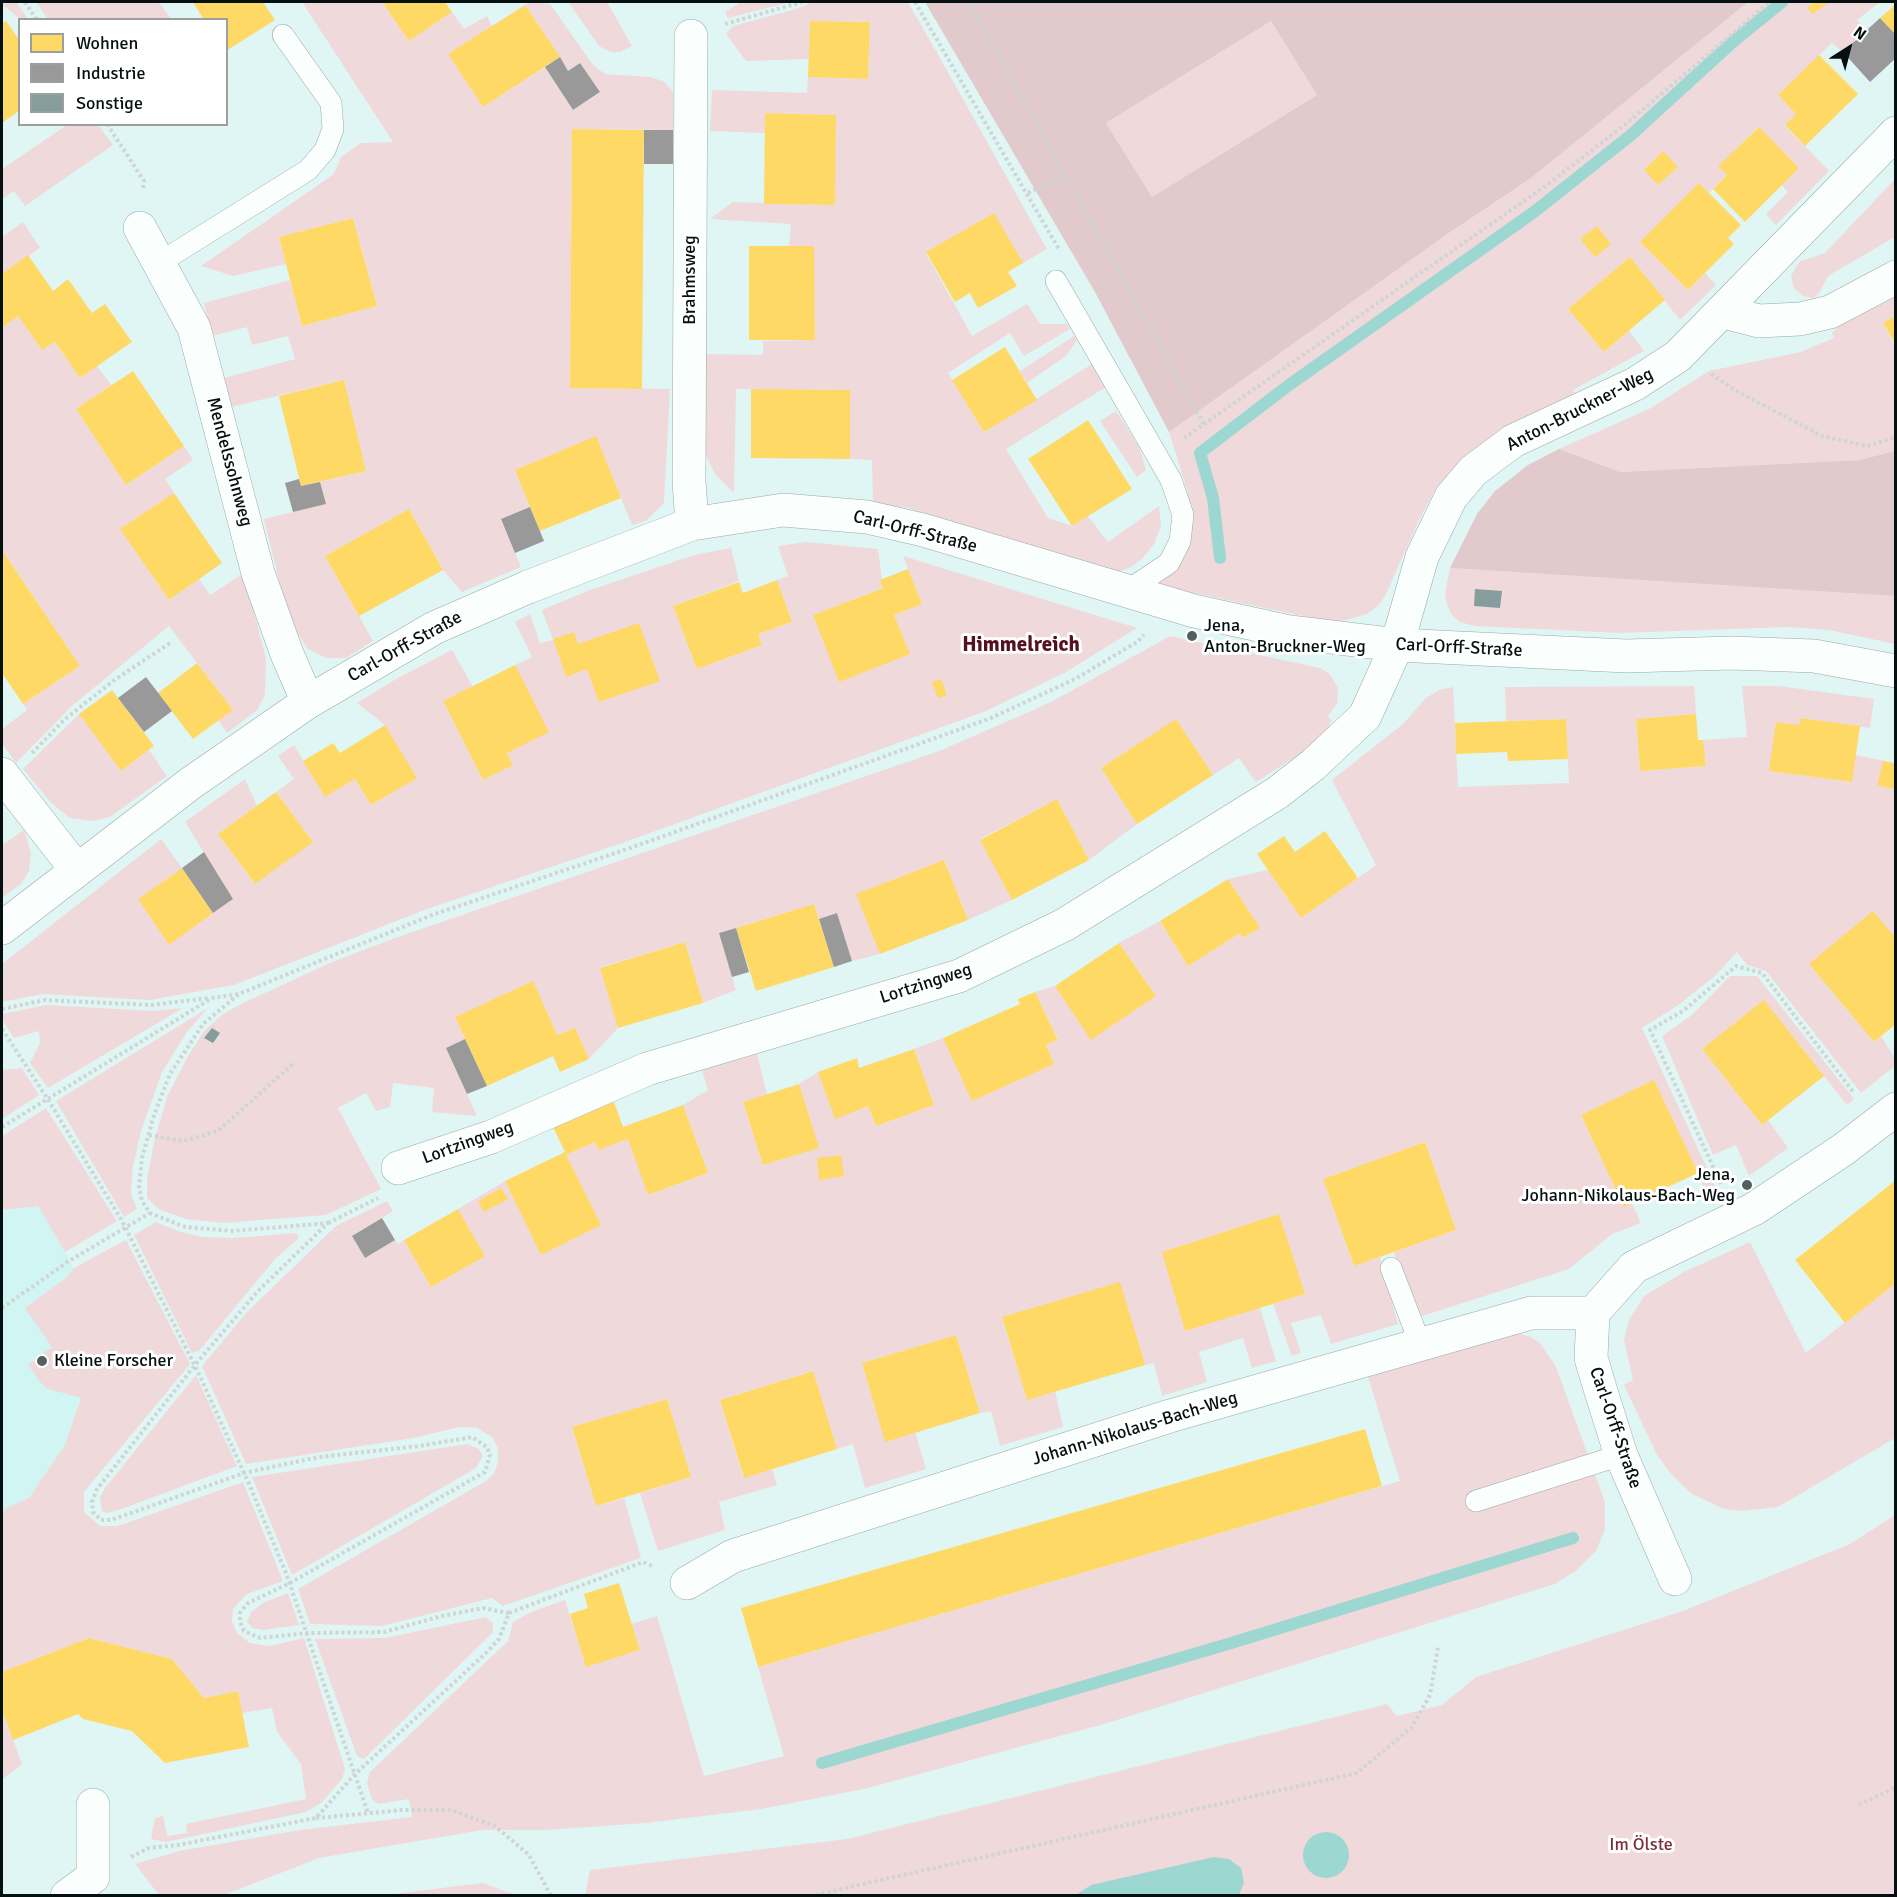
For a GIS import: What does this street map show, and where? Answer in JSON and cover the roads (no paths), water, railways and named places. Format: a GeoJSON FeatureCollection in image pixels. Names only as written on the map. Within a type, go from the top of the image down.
{"type":"FeatureCollection","features":[{"type":"Feature","properties":{"kind":"street","name":"Brahmsweg"},"geometry":{"type":"LineString","coordinates":[[691,36],[689,481],[692,524]]}},
{"type":"Feature","properties":{"kind":"street","name":"Anton-Bruckner-Weg"},"geometry":{"type":"LineString","coordinates":[[1397,645],[1422,557],[1451,498],[1473,471],[1513,441],[1635,384],[1670,362],[1724,312],[1896,133]]}},
{"type":"Feature","properties":{"kind":"street","name":"Mendelssohnweg"},"geometry":{"type":"LineString","coordinates":[[140,228],[194,328],[258,573],[287,654],[308,702]]}},
{"type":"Feature","properties":{"kind":"street"},"geometry":{"type":"LineString","coordinates":[[1724,312],[1759,321],[1800,319],[1830,312],[1896,277]]}},
{"type":"Feature","properties":{"kind":"street","name":"Carl-Orff-Straße"},"geometry":{"type":"LineString","coordinates":[[2,928],[191,783],[308,702],[434,628],[528,587],[692,524],[783,510],[867,517],[923,530],[1194,611],[1290,632],[1397,645],[1626,656],[1732,653],[1814,656],[1896,671]]}},
{"type":"Feature","properties":{"kind":"street","name":"Lortzingweg"},"geometry":{"type":"LineString","coordinates":[[398,1168],[491,1137],[646,1069],[959,976],[1064,926],[1277,793],[1313,765],[1365,716],[1397,645]]}},
{"type":"Feature","properties":{"kind":"street"},"geometry":{"type":"LineString","coordinates":[[4,777],[76,869]]}},
{"type":"Feature","properties":{"kind":"street"},"geometry":{"type":"LineString","coordinates":[[1593,1312],[1634,1267],[1754,1209],[1844,1149],[1896,1109]]}},
{"type":"Feature","properties":{"kind":"street","name":"Carl-Orff-Straße"},"geometry":{"type":"LineString","coordinates":[[1593,1312],[1591,1358],[1621,1455],[1675,1579]]}},
{"type":"Feature","properties":{"kind":"street","name":"Johann-Nikolaus-Bach-Weg"},"geometry":{"type":"LineString","coordinates":[[687,1583],[733,1556],[1170,1416],[1531,1313],[1593,1312]]}},
{"type":"Feature","properties":{"kind":"street"},"geometry":{"type":"LineString","coordinates":[[67,1896],[93,1877],[93,1805]]}},
{"type":"Feature","properties":{"kind":"lane"},"geometry":{"type":"LineString","coordinates":[[159,263],[308,170],[325,150],[333,129],[332,103],[283,35]]}},
{"type":"Feature","properties":{"kind":"lane"},"geometry":{"type":"LineString","coordinates":[[1056,281],[1171,480],[1183,515],[1180,541],[1169,563],[1127,591]]}},
{"type":"Feature","properties":{"kind":"lane"},"geometry":{"type":"LineString","coordinates":[[1391,1268],[1421,1346]]}},
{"type":"Feature","properties":{"kind":"lane"},"geometry":{"type":"LineString","coordinates":[[1476,1501],[1621,1455]]}},
{"type":"Feature","properties":{"kind":"waterway"},"geometry":{"type":"LineString","coordinates":[[1220,558],[1213,498],[1200,453],[1289,385],[1534,212],[1631,135],[1735,40],[1782,2]]}},
{"type":"Feature","properties":{"kind":"waterway"},"geometry":{"type":"LineString","coordinates":[[822,1763],[1228,1644],[1573,1538]]}},
{"type":"Feature","properties":{"kind":"place","name":"Jena, Anton-Bruckner-Weg"},"geometry":{"type":"Point","coordinates":[1192,636]}},
{"type":"Feature","properties":{"kind":"place","name":"Jena, Johann-Nikolaus-Bach-Weg"},"geometry":{"type":"Point","coordinates":[1747,1185]}},
{"type":"Feature","properties":{"kind":"place","name":"Kleine Forscher"},"geometry":{"type":"Point","coordinates":[42,1361]}},
{"type":"Feature","properties":{"kind":"district","name":"Himmelreich"},"geometry":{"type":"Point","coordinates":[1021,645]}},
{"type":"Feature","properties":{"kind":"park label","name":"Im Ölste"},"geometry":{"type":"Point","coordinates":[1641,1845]}}]}
